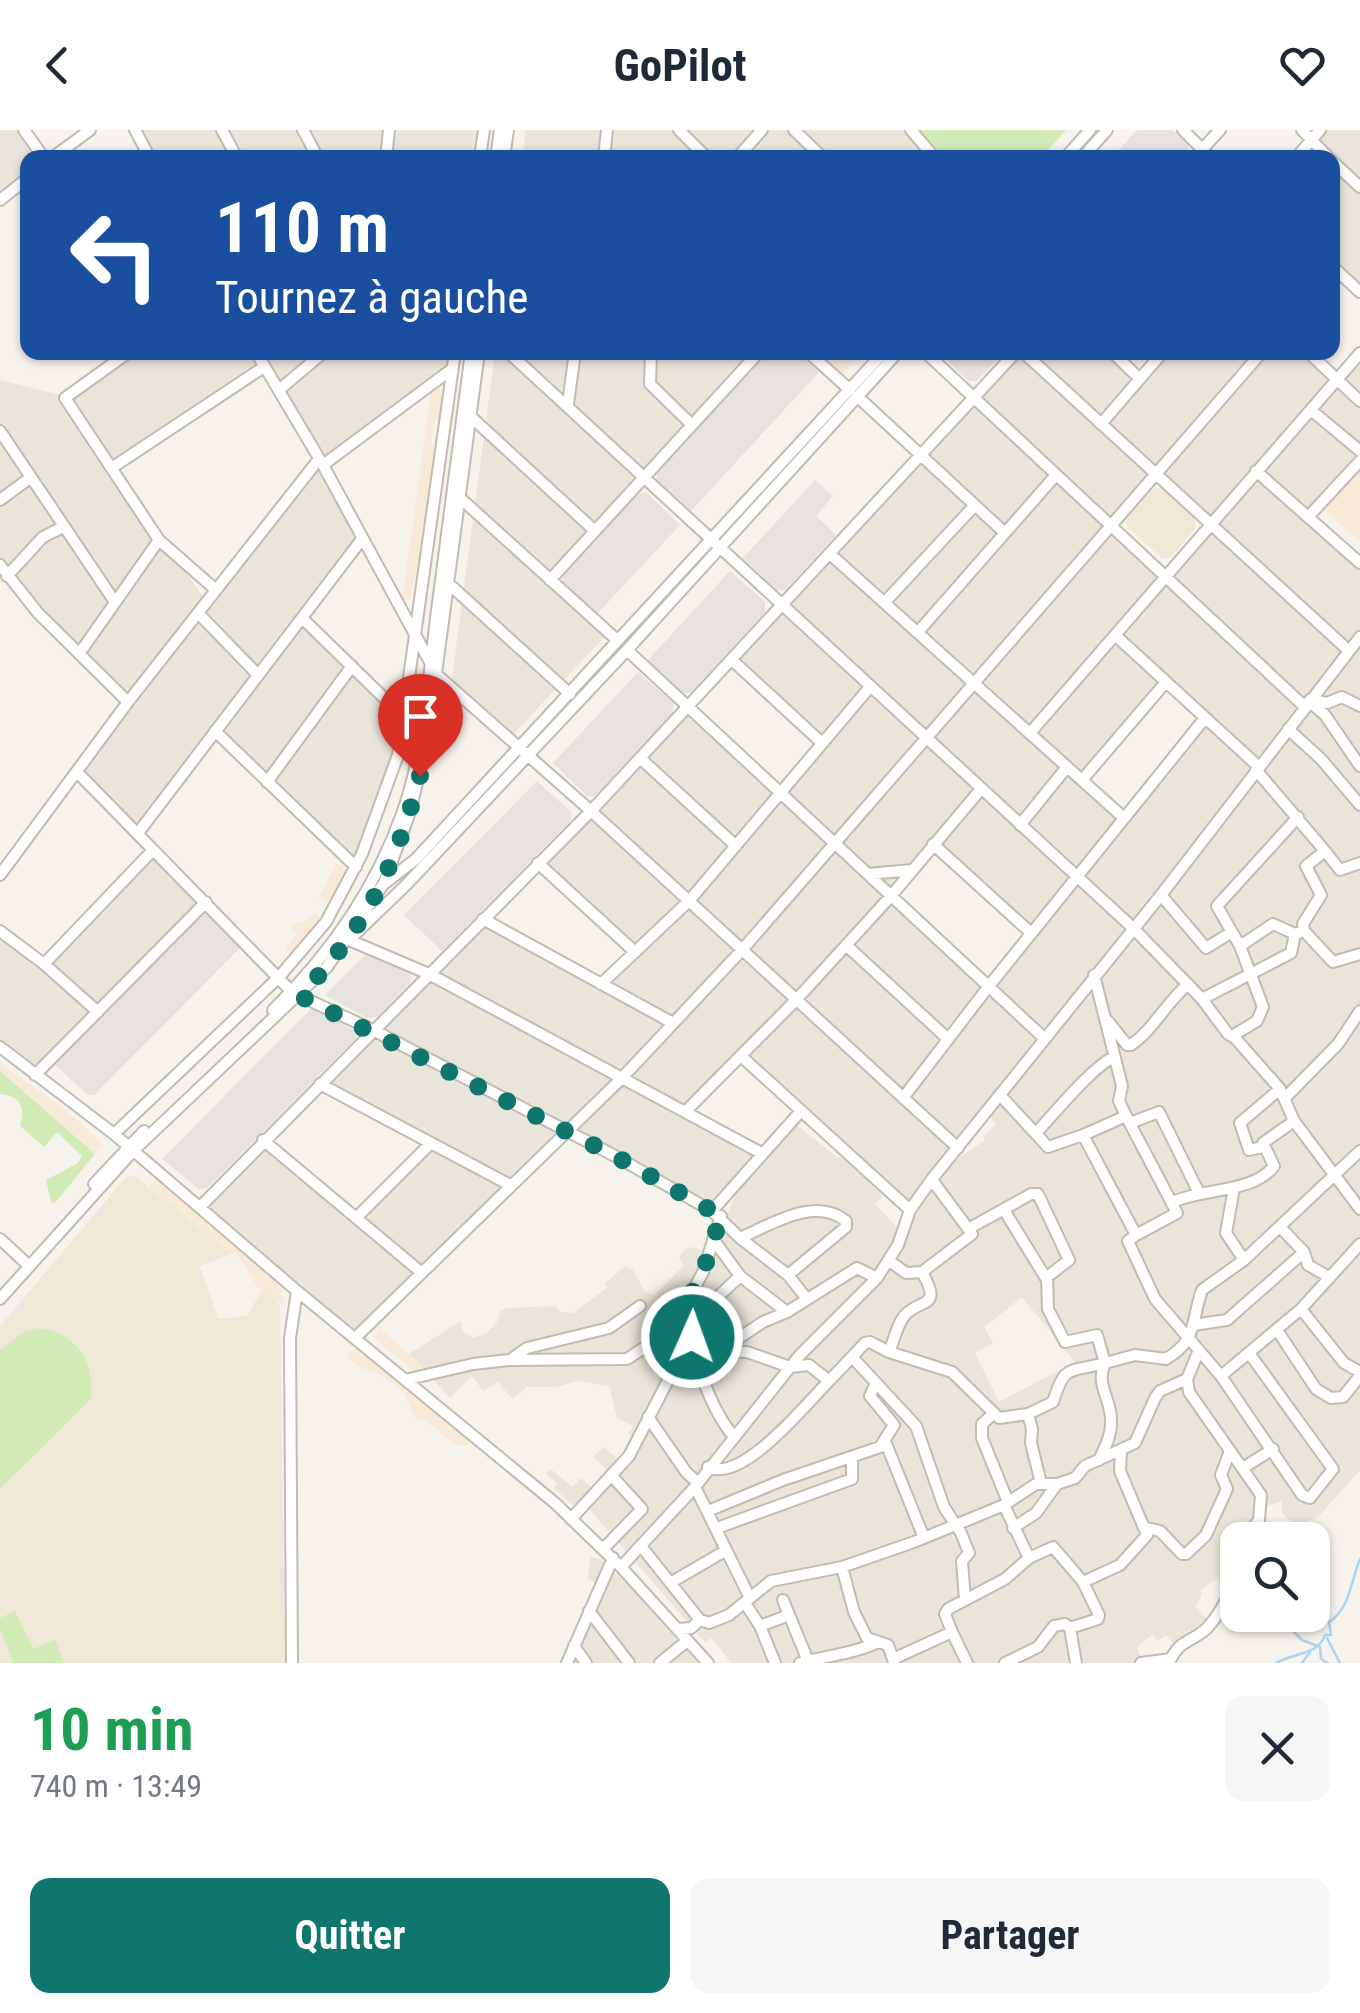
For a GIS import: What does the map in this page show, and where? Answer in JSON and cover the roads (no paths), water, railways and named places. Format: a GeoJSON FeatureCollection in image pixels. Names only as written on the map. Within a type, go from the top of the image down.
{"type":"FeatureCollection","features":[{"type":"Feature","properties":{"kind":"street"},"geometry":{"type":"LineString","coordinates":[[24,130],[41,150]]}},
{"type":"Feature","properties":{"kind":"street"},"geometry":{"type":"LineString","coordinates":[[60,150],[90,130]]}},
{"type":"Feature","properties":{"kind":"street"},"geometry":{"type":"LineString","coordinates":[[679,130],[699,150]]}},
{"type":"Feature","properties":{"kind":"street"},"geometry":{"type":"LineString","coordinates":[[744,150],[762,130]]}},
{"type":"Feature","properties":{"kind":"street"},"geometry":{"type":"LineString","coordinates":[[794,130],[815,150]]}},
{"type":"Feature","properties":{"kind":"street"},"geometry":{"type":"LineString","coordinates":[[911,130],[928,150]]}},
{"type":"Feature","properties":{"kind":"street"},"geometry":{"type":"LineString","coordinates":[[1071,150],[1090,130]]}},
{"type":"Feature","properties":{"kind":"street"},"geometry":{"type":"LineString","coordinates":[[1089,150],[1108,130]]}},
{"type":"Feature","properties":{"kind":"street"},"geometry":{"type":"LineString","coordinates":[[1201,150],[1220,130]]}},
{"type":"Feature","properties":{"kind":"street"},"geometry":{"type":"LineString","coordinates":[[1302,130],[1322,150]]}},
{"type":"Feature","properties":{"kind":"street"},"geometry":{"type":"LineString","coordinates":[[1303,150],[1320,130]]}},
{"type":"Feature","properties":{"kind":"street"},"geometry":{"type":"LineString","coordinates":[[1340,168],[1360,188]]}},
{"type":"Feature","properties":{"kind":"street"},"geometry":{"type":"LineString","coordinates":[[0,200],[20,184]]}},
{"type":"Feature","properties":{"kind":"street"},"geometry":{"type":"LineString","coordinates":[[1340,274],[1360,292]]}},
{"type":"Feature","properties":{"kind":"street"},"geometry":{"type":"LineString","coordinates":[[1030,733],[1360,352]]}},
{"type":"Feature","properties":{"kind":"street"},"geometry":{"type":"LineString","coordinates":[[118,360],[65,398],[158,540],[216,590]]}},
{"type":"Feature","properties":{"kind":"street"},"geometry":{"type":"LineString","coordinates":[[260,360],[321,462],[434,670],[958,1148]]}},
{"type":"Feature","properties":{"kind":"street"},"geometry":{"type":"LineString","coordinates":[[279,390],[315,360]]}},
{"type":"Feature","properties":{"kind":"street"},"geometry":{"type":"LineString","coordinates":[[114,1134],[279,976],[326,922],[356,868],[398,755],[453,360]]}},
{"type":"Feature","properties":{"kind":"street"},"geometry":{"type":"LineString","coordinates":[[296,994],[379,882],[402,813],[449,584],[474,360]]}},
{"type":"Feature","properties":{"kind":"street"},"geometry":{"type":"LineString","coordinates":[[348,940],[379,882],[420,776],[474,360]]}},
{"type":"Feature","properties":{"kind":"street"},"geometry":{"type":"LineString","coordinates":[[517,360],[1133,928],[1202,999],[1282,1093],[1294,1121],[1360,1210]]}},
{"type":"Feature","properties":{"kind":"street"},"geometry":{"type":"LineString","coordinates":[[568,404],[574,360]]}},
{"type":"Feature","properties":{"kind":"street"},"geometry":{"type":"LineString","coordinates":[[650,360],[650,384],[692,426]]}},
{"type":"Feature","properties":{"kind":"street"},"geometry":{"type":"LineString","coordinates":[[550,580],[752,360]]}},
{"type":"Feature","properties":{"kind":"street"},"geometry":{"type":"LineString","coordinates":[[817,360],[1005,533]]}},
{"type":"Feature","properties":{"kind":"street"},"geometry":{"type":"LineString","coordinates":[[854,394],[878,360]]}},
{"type":"Feature","properties":{"kind":"street"},"geometry":{"type":"LineString","coordinates":[[379,882],[416,859],[627,650],[716,544],[890,360]]}},
{"type":"Feature","properties":{"kind":"street"},"geometry":{"type":"LineString","coordinates":[[933,360],[1165,576],[1325,715],[1360,766]]}},
{"type":"Feature","properties":{"kind":"street"},"geometry":{"type":"LineString","coordinates":[[200,1207],[591,811],[1011,360]]}},
{"type":"Feature","properties":{"kind":"street"},"geometry":{"type":"LineString","coordinates":[[1028,360],[1348,650]]}},
{"type":"Feature","properties":{"kind":"street"},"geometry":{"type":"LineString","coordinates":[[1120,360],[1140,379]]}},
{"type":"Feature","properties":{"kind":"street"},"geometry":{"type":"LineString","coordinates":[[1101,424],[1157,360]]}},
{"type":"Feature","properties":{"kind":"street"},"geometry":{"type":"LineString","coordinates":[[355,1338],[620,1079],[742,950],[1255,360]]}},
{"type":"Feature","properties":{"kind":"street"},"geometry":{"type":"LineString","coordinates":[[1317,360],[1360,401]]}},
{"type":"Feature","properties":{"kind":"street"},"geometry":{"type":"LineString","coordinates":[[113,467],[264,367]]}},
{"type":"Feature","properties":{"kind":"street"},"geometry":{"type":"LineString","coordinates":[[0,874],[128,702],[321,462],[452,370]]}},
{"type":"Feature","properties":{"kind":"street"},"geometry":{"type":"LineString","coordinates":[[1311,410],[1360,450]]}},
{"type":"Feature","properties":{"kind":"street"},"geometry":{"type":"LineString","coordinates":[[470,416],[596,531]]}},
{"type":"Feature","properties":{"kind":"street"},"geometry":{"type":"LineString","coordinates":[[0,431],[115,602]]}},
{"type":"Feature","properties":{"kind":"street"},"geometry":{"type":"LineString","coordinates":[[1308,517],[1360,461]]}},
{"type":"Feature","properties":{"kind":"street"},"geometry":{"type":"LineString","coordinates":[[1256,470],[1360,563]]}},
{"type":"Feature","properties":{"kind":"street"},"geometry":{"type":"LineString","coordinates":[[918,632],[1056,475]]}},
{"type":"Feature","properties":{"kind":"street"},"geometry":{"type":"LineString","coordinates":[[0,500],[30,478]]}},
{"type":"Feature","properties":{"kind":"street"},"geometry":{"type":"LineString","coordinates":[[460,497],[618,640]]}},
{"type":"Feature","properties":{"kind":"street"},"geometry":{"type":"LineString","coordinates":[[885,602],[974,506]]}},
{"type":"Feature","properties":{"kind":"street"},"geometry":{"type":"LineString","coordinates":[[63,527],[43,536],[3,571],[128,702]]}},
{"type":"Feature","properties":{"kind":"street"},"geometry":{"type":"LineString","coordinates":[[138,833],[362,539]]}},
{"type":"Feature","properties":{"kind":"street"},"geometry":{"type":"LineString","coordinates":[[79,654],[158,540]]}},
{"type":"Feature","properties":{"kind":"street"},"geometry":{"type":"LineString","coordinates":[[0,1297],[26,1262],[130,1149],[408,884],[618,640],[716,544]]}},
{"type":"Feature","properties":{"kind":"street"},"geometry":{"type":"LineString","coordinates":[[830,554],[1124,818]]}},
{"type":"Feature","properties":{"kind":"street"},"geometry":{"type":"LineString","coordinates":[[449,584],[570,694]]}},
{"type":"Feature","properties":{"kind":"street"},"geometry":{"type":"LineString","coordinates":[[199,614],[258,675]]}},
{"type":"Feature","properties":{"kind":"street"},"geometry":{"type":"LineString","coordinates":[[302,618],[420,733]]}},
{"type":"Feature","properties":{"kind":"street"},"geometry":{"type":"LineString","coordinates":[[1114,634],[1258,768],[1340,870],[1360,863]]}},
{"type":"Feature","properties":{"kind":"street"},"geometry":{"type":"LineString","coordinates":[[566,1663],[589,1610],[617,1562],[641,1546],[696,1485],[790,1367],[877,1278],[898,1245],[910,1210],[932,1180],[1360,637]]}},
{"type":"Feature","properties":{"kind":"street"},"geometry":{"type":"LineString","coordinates":[[627,650],[1045,1038]]}},
{"type":"Feature","properties":{"kind":"street"},"geometry":{"type":"LineString","coordinates":[[732,660],[822,743]]}},
{"type":"Feature","properties":{"kind":"street"},"geometry":{"type":"LineString","coordinates":[[267,782],[352,666]]}},
{"type":"Feature","properties":{"kind":"street"},"geometry":{"type":"LineString","coordinates":[[1082,780],[1166,682]]}},
{"type":"Feature","properties":{"kind":"street"},"geometry":{"type":"LineString","coordinates":[[601,984],[689,901],[870,686]]}},
{"type":"Feature","properties":{"kind":"street"},"geometry":{"type":"LineString","coordinates":[[1308,702],[1342,697],[1360,706]]}},
{"type":"Feature","properties":{"kind":"street"},"geometry":{"type":"LineString","coordinates":[[904,1098],[988,986],[1205,718]]}},
{"type":"Feature","properties":{"kind":"street"},"geometry":{"type":"LineString","coordinates":[[1288,729],[1360,805]]}},
{"type":"Feature","properties":{"kind":"street"},"geometry":{"type":"LineString","coordinates":[[215,731],[356,868]]}},
{"type":"Feature","properties":{"kind":"street"},"geometry":{"type":"LineString","coordinates":[[640,758],[735,844]]}},
{"type":"Feature","properties":{"kind":"street"},"geometry":{"type":"LineString","coordinates":[[1020,826],[1067,767]]}},
{"type":"Feature","properties":{"kind":"street"},"geometry":{"type":"LineString","coordinates":[[77,772],[296,994],[565,1130],[717,1214],[740,1238],[788,1275],[807,1299]]}},
{"type":"Feature","properties":{"kind":"street"},"geometry":{"type":"LineString","coordinates":[[686,1112],[891,896],[981,788]]}},
{"type":"Feature","properties":{"kind":"street"},"geometry":{"type":"LineString","coordinates":[[1232,1036],[1263,1013],[1240,946],[1217,906],[1298,818]]}},
{"type":"Feature","properties":{"kind":"street"},"geometry":{"type":"LineString","coordinates":[[933,844],[1031,933]]}},
{"type":"Feature","properties":{"kind":"street"},"geometry":{"type":"LineString","coordinates":[[44,964],[154,850]]}},
{"type":"Feature","properties":{"kind":"street"},"geometry":{"type":"LineString","coordinates":[[1202,999],[1291,953],[1321,895],[1306,866],[1325,851]]}},
{"type":"Feature","properties":{"kind":"street"},"geometry":{"type":"LineString","coordinates":[[538,863],[634,952]]}},
{"type":"Feature","properties":{"kind":"street"},"geometry":{"type":"LineString","coordinates":[[868,874],[912,870]]}},
{"type":"Feature","properties":{"kind":"street"},"geometry":{"type":"LineString","coordinates":[[1161,894],[1206,948],[1232,932]]}},
{"type":"Feature","properties":{"kind":"street"},"geometry":{"type":"LineString","coordinates":[[35,1075],[206,902]]}},
{"type":"Feature","properties":{"kind":"street"},"geometry":{"type":"LineString","coordinates":[[483,919],[671,1022]]}},
{"type":"Feature","properties":{"kind":"street"},"geometry":{"type":"LineString","coordinates":[[1240,946],[1273,924],[1300,932],[1334,962],[1360,954]]}},
{"type":"Feature","properties":{"kind":"street"},"geometry":{"type":"LineString","coordinates":[[0,931],[98,1012]]}},
{"type":"Feature","properties":{"kind":"street"},"geometry":{"type":"LineString","coordinates":[[348,940],[429,974],[763,1154]]}},
{"type":"Feature","properties":{"kind":"street"},"geometry":{"type":"LineString","coordinates":[[846,945],[948,1039]]}},
{"type":"Feature","properties":{"kind":"street"},"geometry":{"type":"LineString","coordinates":[[1094,975],[1122,1086],[1119,1100],[1176,1216],[1128,1241],[1146,1283],[1221,1376],[1305,1498],[1313,1495],[1333,1471],[1249,1353]]}},
{"type":"Feature","properties":{"kind":"street"},"geometry":{"type":"LineString","coordinates":[[1105,1017],[1131,1045],[1188,984]]}},
{"type":"Feature","properties":{"kind":"street"},"geometry":{"type":"LineString","coordinates":[[1263,1147],[1249,1150],[1240,1123],[1282,1093],[1338,1044],[1360,1011]]}},
{"type":"Feature","properties":{"kind":"street"},"geometry":{"type":"LineString","coordinates":[[0,1047],[114,1134],[571,1519],[617,1562],[708,1663]]}},
{"type":"Feature","properties":{"kind":"street"},"geometry":{"type":"LineString","coordinates":[[741,1056],[910,1210]]}},
{"type":"Feature","properties":{"kind":"street"},"geometry":{"type":"LineString","coordinates":[[1036,1133],[1096,1067],[1114,1057]]}},
{"type":"Feature","properties":{"kind":"street"},"geometry":{"type":"LineString","coordinates":[[320,1084],[510,1185]]}},
{"type":"Feature","properties":{"kind":"street"},"geometry":{"type":"LineString","coordinates":[[1000,1095],[1049,1148],[1159,1112],[1199,1193]]}},
{"type":"Feature","properties":{"kind":"street"},"geometry":{"type":"LineString","coordinates":[[409,1380],[473,1364],[509,1360],[615,1361],[646,1350],[686,1304],[703,1272],[717,1214],[801,1111]]}},
{"type":"Feature","properties":{"kind":"street"},"geometry":{"type":"LineString","coordinates":[[1263,1147],[1266,1140],[1294,1121]]}},
{"type":"Feature","properties":{"kind":"street"},"geometry":{"type":"LineString","coordinates":[[1083,1135],[1136,1235]]}},
{"type":"Feature","properties":{"kind":"street"},"geometry":{"type":"LineString","coordinates":[[263,1140],[422,1273]]}},
{"type":"Feature","properties":{"kind":"street"},"geometry":{"type":"LineString","coordinates":[[356,1218],[431,1143]]}},
{"type":"Feature","properties":{"kind":"street"},"geometry":{"type":"LineString","coordinates":[[1172,1202],[1254,1181],[1274,1168],[1263,1147]]}},
{"type":"Feature","properties":{"kind":"street"},"geometry":{"type":"LineString","coordinates":[[0,1297],[130,1149]]}},
{"type":"Feature","properties":{"kind":"street"},"geometry":{"type":"LineString","coordinates":[[708,1467],[726,1470],[755,1456],[868,1342],[952,1372],[992,1415],[1003,1420],[1053,1402],[1058,1380],[1064,1374],[1135,1355],[1166,1359],[1190,1341],[1202,1290],[1281,1228],[1360,1151]]}},
{"type":"Feature","properties":{"kind":"street"},"geometry":{"type":"LineString","coordinates":[[888,1260],[906,1273],[922,1272],[970,1236],[970,1228],[932,1180]]}},
{"type":"Feature","properties":{"kind":"street"},"geometry":{"type":"LineString","coordinates":[[1234,1188],[1226,1234],[1244,1260]]}},
{"type":"Feature","properties":{"kind":"street"},"geometry":{"type":"LineString","coordinates":[[970,1228],[1031,1194],[1038,1194],[1069,1260],[1046,1280]]}},
{"type":"Feature","properties":{"kind":"street"},"geometry":{"type":"LineString","coordinates":[[740,1238],[802,1213],[829,1210],[846,1221],[846,1227],[788,1275]]}},
{"type":"Feature","properties":{"kind":"street"},"geometry":{"type":"LineString","coordinates":[[1004,1210],[1046,1280],[1048,1308],[1061,1339],[1068,1342],[1096,1334],[1105,1363],[1100,1380],[1112,1423],[1099,1460]]}},
{"type":"Feature","properties":{"kind":"street"},"geometry":{"type":"LineString","coordinates":[[1281,1228],[1304,1252],[1308,1265],[1329,1276]]}},
{"type":"Feature","properties":{"kind":"street"},"geometry":{"type":"LineString","coordinates":[[0,1238],[26,1262]]}},
{"type":"Feature","properties":{"kind":"street"},"geometry":{"type":"LineString","coordinates":[[713,1239],[740,1276],[787,1312]]}},
{"type":"Feature","properties":{"kind":"street"},"geometry":{"type":"LineString","coordinates":[[1221,1376],[1301,1309],[1360,1244]]}},
{"type":"Feature","properties":{"kind":"street"},"geometry":{"type":"LineString","coordinates":[[1193,1325],[1226,1320],[1304,1252]]}},
{"type":"Feature","properties":{"kind":"street"},"geometry":{"type":"LineString","coordinates":[[718,1353],[762,1322],[787,1312],[857,1268],[877,1278]]}},
{"type":"Feature","properties":{"kind":"street"},"geometry":{"type":"LineString","coordinates":[[889,1352],[906,1314],[927,1304],[930,1298],[922,1272]]}},
{"type":"Feature","properties":{"kind":"street"},"geometry":{"type":"LineString","coordinates":[[689,1324],[740,1276]]}},
{"type":"Feature","properties":{"kind":"street"},"geometry":{"type":"LineString","coordinates":[[292,1663],[290,1338],[297,1290]]}},
{"type":"Feature","properties":{"kind":"street"},"geometry":{"type":"LineString","coordinates":[[686,1304],[710,1400],[733,1436]]}},
{"type":"Feature","properties":{"kind":"street"},"geometry":{"type":"LineString","coordinates":[[509,1360],[527,1348],[609,1328],[640,1306]]}},
{"type":"Feature","properties":{"kind":"street"},"geometry":{"type":"LineString","coordinates":[[1278,1330],[1316,1388],[1325,1395],[1343,1397],[1360,1374],[1344,1363],[1301,1309]]}},
{"type":"Feature","properties":{"kind":"street"},"geometry":{"type":"LineString","coordinates":[[702,1314],[729,1346]]}},
{"type":"Feature","properties":{"kind":"street"},"geometry":{"type":"LineString","coordinates":[[646,1350],[680,1356],[695,1351],[747,1352],[790,1367],[809,1366],[828,1382]]}},
{"type":"Feature","properties":{"kind":"street"},"geometry":{"type":"LineString","coordinates":[[1199,1350],[1187,1379],[1189,1392],[1261,1495],[1258,1522]]}},
{"type":"Feature","properties":{"kind":"street"},"geometry":{"type":"LineString","coordinates":[[571,1519],[630,1456],[680,1356]]}},
{"type":"Feature","properties":{"kind":"street"},"geometry":{"type":"LineString","coordinates":[[853,1358],[916,1426],[944,1507],[969,1553],[962,1561],[965,1600]]}},
{"type":"Feature","properties":{"kind":"street"},"geometry":{"type":"LineString","coordinates":[[641,1546],[700,1620],[715,1622],[770,1580],[842,1568],[1006,1504],[1042,1483],[1057,1484],[1075,1478],[1084,1466],[1135,1443],[1160,1391],[1187,1379]]}},
{"type":"Feature","properties":{"kind":"street"},"geometry":{"type":"LineString","coordinates":[[708,1511],[880,1447],[894,1426],[870,1396],[876,1383]]}},
{"type":"Feature","properties":{"kind":"street"},"geometry":{"type":"LineString","coordinates":[[1028,1414],[1042,1483]]}},
{"type":"Feature","properties":{"kind":"street"},"geometry":{"type":"LineString","coordinates":[[992,1415],[982,1424],[982,1438],[1013,1528],[1028,1558]]}},
{"type":"Feature","properties":{"kind":"street"},"geometry":{"type":"LineString","coordinates":[[648,1417],[696,1485],[775,1663]]}},
{"type":"Feature","properties":{"kind":"street"},"geometry":{"type":"LineString","coordinates":[[886,1441],[924,1538]]}},
{"type":"Feature","properties":{"kind":"street"},"geometry":{"type":"LineString","coordinates":[[1147,1528],[1158,1530],[1182,1554],[1196,1544],[1206,1534],[1227,1488],[1220,1475],[1230,1450]]}},
{"type":"Feature","properties":{"kind":"street"},"geometry":{"type":"LineString","coordinates":[[1242,1468],[1273,1450]]}},
{"type":"Feature","properties":{"kind":"street"},"geometry":{"type":"LineString","coordinates":[[1082,1582],[1120,1565],[1146,1538],[1147,1528],[1120,1471],[1121,1451]]}},
{"type":"Feature","properties":{"kind":"street"},"geometry":{"type":"LineString","coordinates":[[718,1528],[852,1479],[852,1459]]}},
{"type":"Feature","properties":{"kind":"street"},"geometry":{"type":"LineString","coordinates":[[603,1548],[642,1508],[612,1475]]}},
{"type":"Feature","properties":{"kind":"street"},"geometry":{"type":"LineString","coordinates":[[1013,1528],[1036,1513],[1057,1484]]}},
{"type":"Feature","properties":{"kind":"street"},"geometry":{"type":"LineString","coordinates":[[967,1663],[946,1611],[1019,1570],[1028,1558],[1054,1548],[1082,1582],[1099,1618],[1070,1628]]}},
{"type":"Feature","properties":{"kind":"street"},"geometry":{"type":"LineString","coordinates":[[670,1583],[725,1551]]}},
{"type":"Feature","properties":{"kind":"street"},"geometry":{"type":"LineString","coordinates":[[842,1568],[860,1626],[867,1638],[888,1645],[893,1661],[952,1632]]}},
{"type":"Feature","properties":{"kind":"street"},"geometry":{"type":"LineString","coordinates":[[783,1600],[804,1662],[861,1650],[878,1642]]}},
{"type":"Feature","properties":{"kind":"street"},"geometry":{"type":"LineString","coordinates":[[589,1610],[629,1663]]}},
{"type":"Feature","properties":{"kind":"street"},"geometry":{"type":"LineString","coordinates":[[1141,1663],[1171,1659],[1178,1645],[1205,1630],[1220,1610]]}},
{"type":"Feature","properties":{"kind":"street"},"geometry":{"type":"LineString","coordinates":[[760,1626],[790,1614]]}},
{"type":"Feature","properties":{"kind":"street"},"geometry":{"type":"LineString","coordinates":[[677,1629],[691,1628],[700,1620]]}},
{"type":"Feature","properties":{"kind":"street"},"geometry":{"type":"LineString","coordinates":[[1005,1663],[1038,1648],[1054,1626],[1065,1624],[1070,1628],[1076,1663]]}},
{"type":"Feature","properties":{"kind":"street"},"geometry":{"type":"LineString","coordinates":[[660,1663],[688,1640]]}},
{"type":"Feature","properties":{"kind":"street"},"geometry":{"type":"LineString","coordinates":[[574,1646],[586,1663]]}},
{"type":"Feature","properties":{"kind":"waterway"},"geometry":{"type":"LineString","coordinates":[[1276,1663],[1311,1650],[1325,1635],[1331,1635],[1329,1622],[1346,1602],[1360,1559]]}},
{"type":"Feature","properties":{"kind":"waterway"},"geometry":{"type":"LineString","coordinates":[[1294,1632],[1320,1647],[1321,1659],[1328,1663]]}},
{"type":"Feature","properties":{"kind":"waterway"},"geometry":{"type":"LineString","coordinates":[[1327,1638],[1340,1663]]}},
{"type":"Feature","properties":{"kind":"waterway"},"geometry":{"type":"LineString","coordinates":[[1302,1663],[1310,1652]]}}]}
